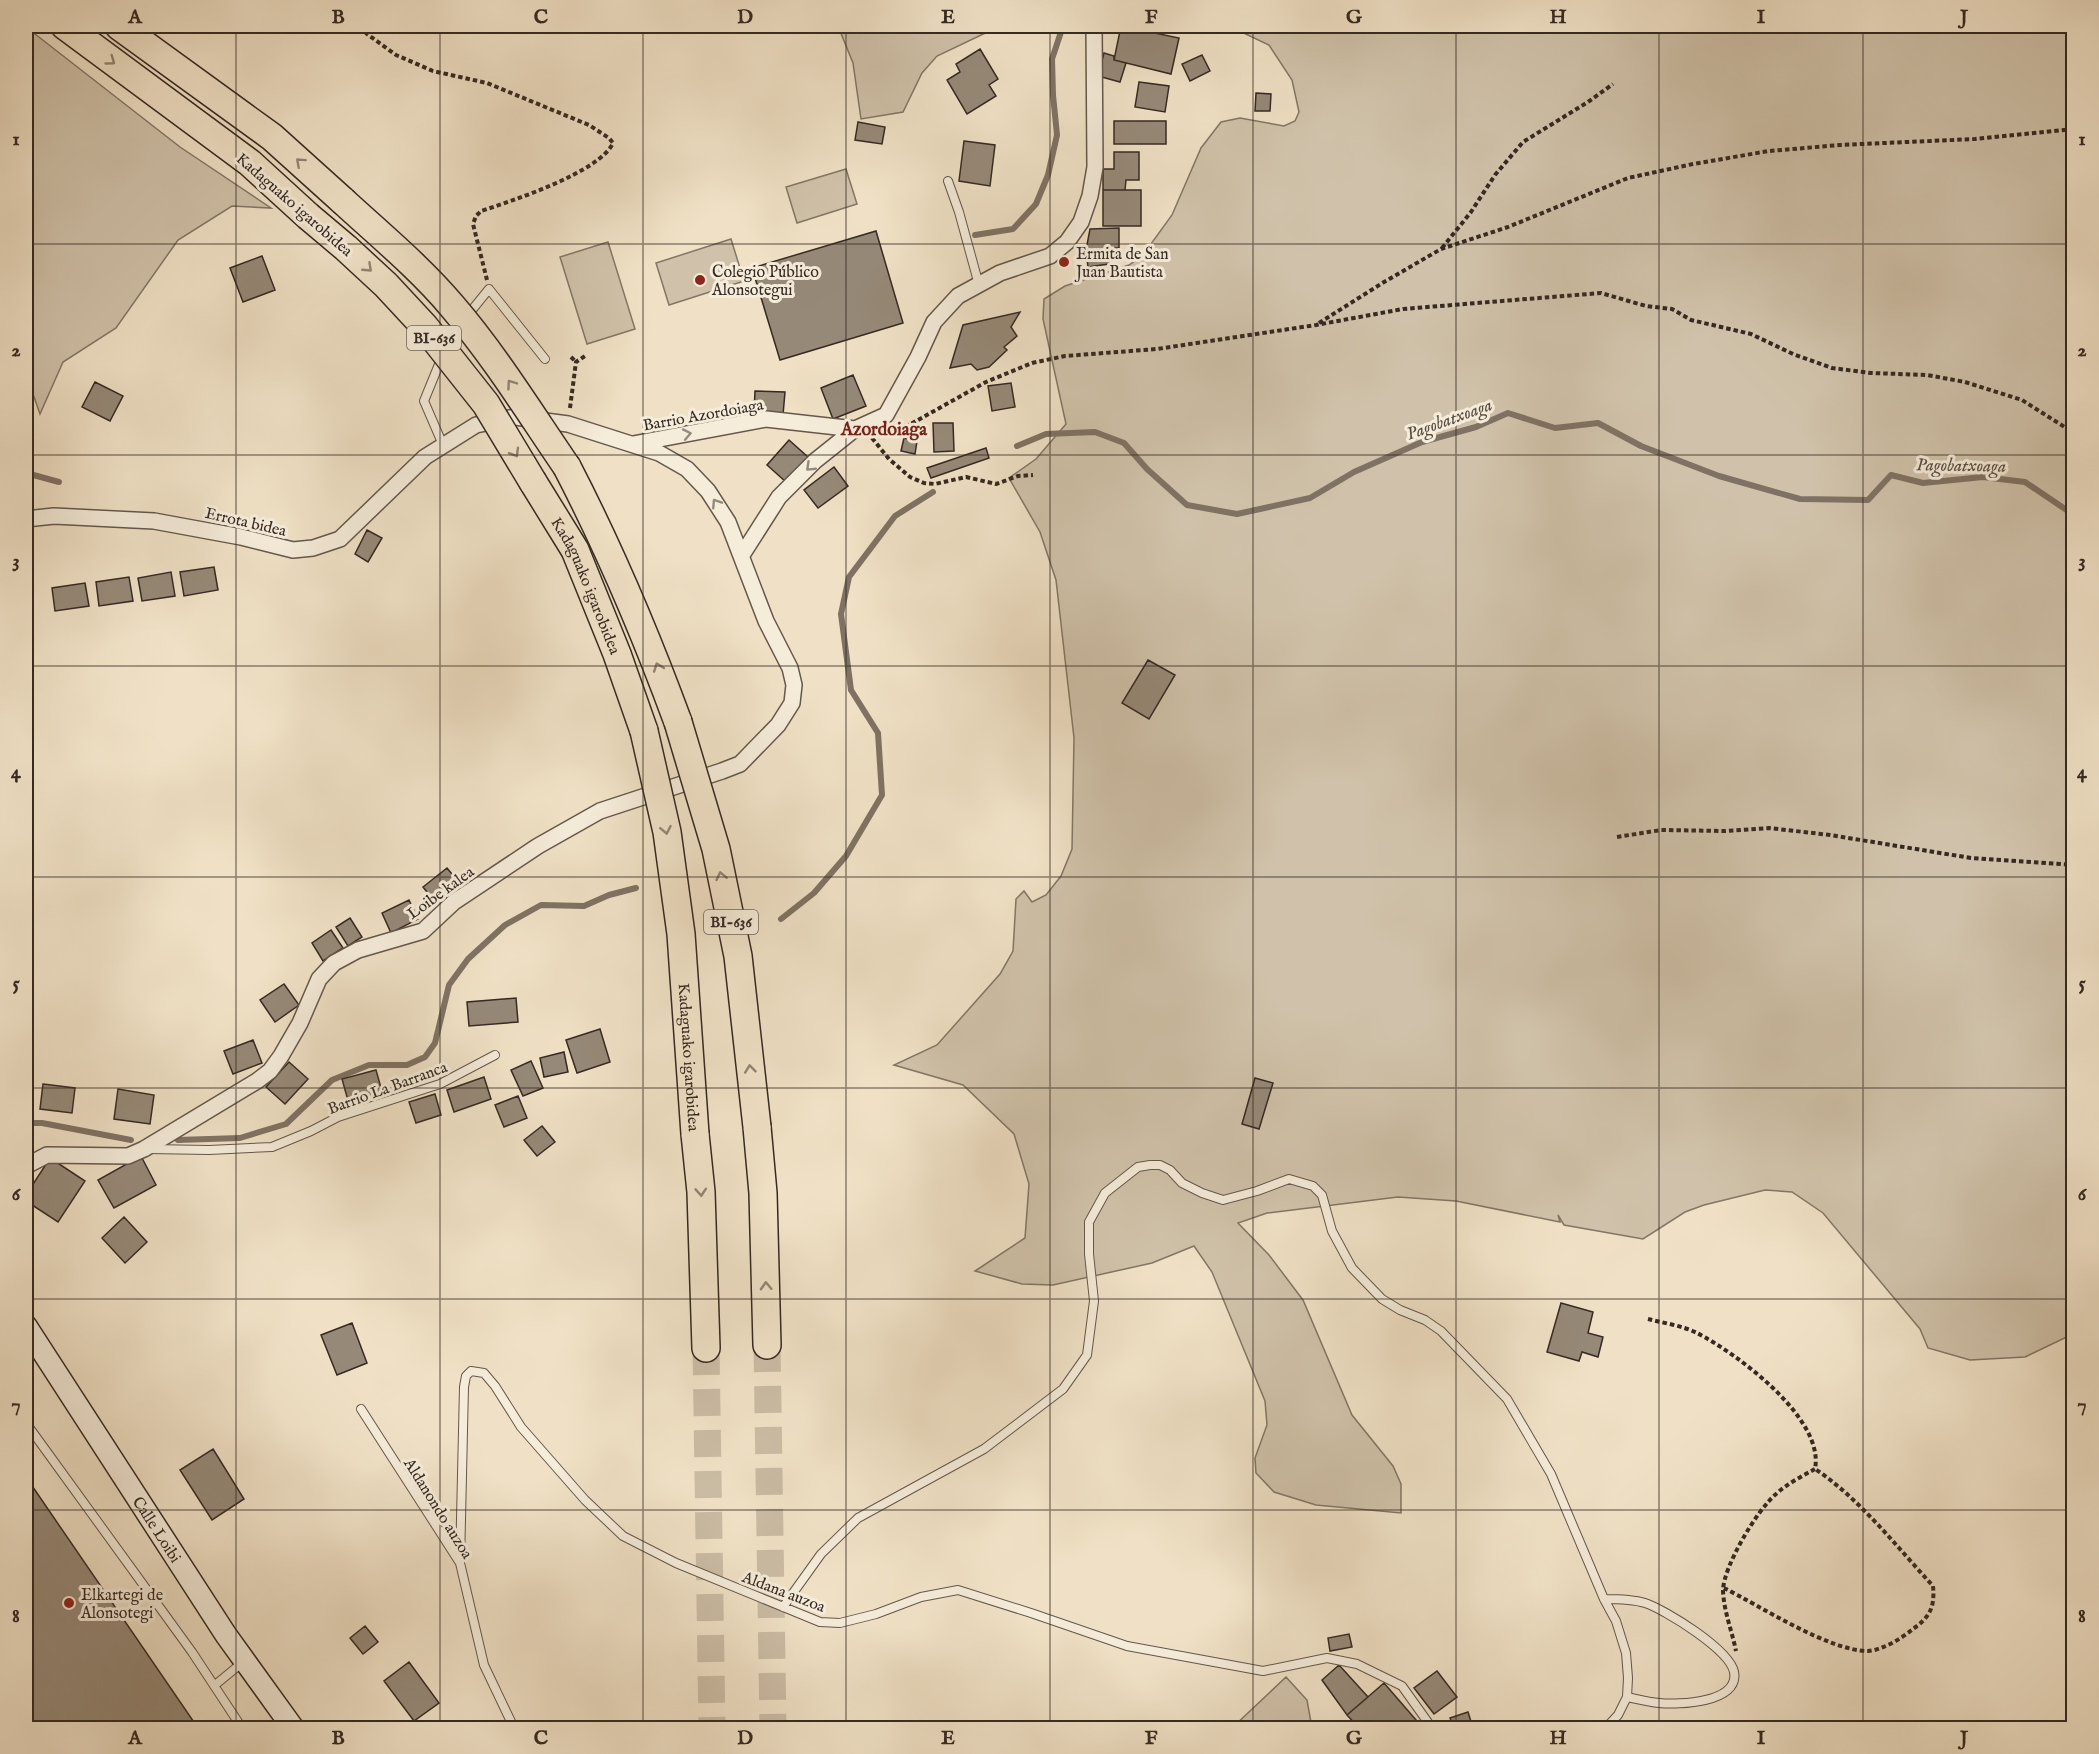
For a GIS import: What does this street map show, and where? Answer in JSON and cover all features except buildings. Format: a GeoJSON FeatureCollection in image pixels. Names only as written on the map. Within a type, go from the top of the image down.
{"type":"FeatureCollection","features":[{"type":"Feature","properties":{"kind":"highway","name":"Kadaguako igarobidea"},"geometry":{"type":"LineString","coordinates":[[65,26],[250,163],[378,278],[425,327],[486,404],[575,550],[617,654],[644,732],[667,832],[681,934],[701,1192],[706,1348]]}},
{"type":"Feature","properties":{"kind":"highway","name":"Kadaguako igarobidea"},"geometry":{"type":"LineString","coordinates":[[118,26],[272,137],[422,274],[453,306],[510,382],[567,467],[601,533],[652,650],[678,722],[716,849],[738,956],[763,1193],[767,1345]]}},
{"type":"Feature","properties":{"kind":"street"},"geometry":{"type":"LineString","coordinates":[[742,555],[779,498],[815,461],[858,427],[886,415],[918,357],[934,322],[958,296],[1000,273],[1050,256],[1067,242],[1081,222],[1090,196],[1095,167],[1094,26]]}},
{"type":"Feature","properties":{"kind":"street","name":"Barrio Azordoiaga"},"geometry":{"type":"LineString","coordinates":[[425,457],[476,425],[515,417],[568,424],[659,453],[687,469],[708,491],[728,522],[766,621],[790,668],[794,685],[792,703],[778,725],[758,747]]}},
{"type":"Feature","properties":{"kind":"street","name":"Barrio Azordoiaga"},"geometry":{"type":"LineString","coordinates":[[630,445],[766,419],[858,427]]}},
{"type":"Feature","properties":{"kind":"street","name":"Errota bidea"},"geometry":{"type":"LineString","coordinates":[[26,519],[54,516],[154,521],[241,537],[293,550],[313,548],[340,539],[425,457]]}},
{"type":"Feature","properties":{"kind":"street","name":"Loibe kalea"},"geometry":{"type":"LineString","coordinates":[[26,1166],[47,1155],[128,1156],[144,1149],[270,1071],[300,1023],[319,979],[334,963],[358,950],[423,931],[463,896],[538,846],[600,811],[723,771],[740,764],[758,747]]}},
{"type":"Feature","properties":{"kind":"street","name":"Calle Loibi"},"geometry":{"type":"LineString","coordinates":[[26,1326],[244,1661],[293,1728]]}},
{"type":"Feature","properties":{"kind":"lane"},"geometry":{"type":"LineString","coordinates":[[948,181],[979,285]]}},
{"type":"Feature","properties":{"kind":"lane"},"geometry":{"type":"LineString","coordinates":[[443,445],[424,401],[450,337],[489,289],[545,358]]}},
{"type":"Feature","properties":{"kind":"lane","name":"Barrio La Barranca"},"geometry":{"type":"LineString","coordinates":[[144,1149],[209,1150],[272,1147],[338,1117],[440,1084],[495,1055]]}},
{"type":"Feature","properties":{"kind":"lane"},"geometry":{"type":"LineString","coordinates":[[783,1607],[821,1554],[858,1518],[984,1449],[1063,1389],[1087,1355],[1094,1301],[1089,1254],[1089,1222],[1105,1193],[1138,1167],[1150,1165],[1160,1165],[1170,1170],[1182,1183],[1223,1200],[1290,1179],[1313,1186],[1322,1195],[1332,1231],[1353,1268],[1382,1299],[1400,1310],[1425,1320],[1441,1331],[1507,1399],[1551,1474],[1604,1599],[1616,1621],[1626,1653],[1627,1697],[1618,1715],[1606,1728]]}},
{"type":"Feature","properties":{"kind":"lane","name":"Aldana auzoa"},"geometry":{"type":"LineString","coordinates":[[460,1563],[464,1387],[466,1376],[471,1371],[478,1371],[484,1373],[495,1386],[521,1427],[585,1500],[623,1536],[676,1563],[820,1622],[840,1623],[876,1614],[921,1597],[958,1590],[1031,1612],[1127,1646],[1263,1671],[1327,1658],[1357,1664],[1402,1686],[1432,1728]]}},
{"type":"Feature","properties":{"kind":"lane","name":"Aldanondo auzoa"},"geometry":{"type":"LineString","coordinates":[[361,1409],[460,1563],[484,1665],[514,1728]]}},
{"type":"Feature","properties":{"kind":"lane"},"geometry":{"type":"LineString","coordinates":[[26,1423],[214,1685],[242,1728]]}},
{"type":"Feature","properties":{"kind":"lane"},"geometry":{"type":"LineString","coordinates":[[1604,1599],[1645,1604],[1696,1631],[1732,1664],[1735,1675],[1730,1689],[1716,1698],[1660,1704],[1627,1697]]}},
{"type":"Feature","properties":{"kind":"lane"},"geometry":{"type":"LineString","coordinates":[[214,1685],[244,1661]]}},
{"type":"Feature","properties":{"kind":"path"},"geometry":{"type":"LineString","coordinates":[[360,26],[396,55],[434,71],[487,83],[588,125],[613,143],[609,150],[590,166],[526,197],[481,211],[476,216],[473,224],[489,289]]}},
{"type":"Feature","properties":{"kind":"path"},"geometry":{"type":"LineString","coordinates":[[1441,249],[1471,212],[1495,175],[1523,142],[1613,84]]}},
{"type":"Feature","properties":{"kind":"path"},"geometry":{"type":"LineString","coordinates":[[1316,325],[1441,249],[1508,227],[1628,178],[1769,151],[1840,145],[1975,139],[2073,129]]}},
{"type":"Feature","properties":{"kind":"path"},"geometry":{"type":"LineString","coordinates":[[909,425],[986,381],[1032,363],[1065,356],[1157,349],[1316,325],[1403,309],[1601,293],[1646,306],[1672,309],[1691,320],[1751,334],[1793,354],[1832,368],[1871,373],[1927,375],[1965,382],[2022,400],[2073,433]]}},
{"type":"Feature","properties":{"kind":"path"},"geometry":{"type":"LineString","coordinates":[[568,424],[576,362],[585,356]]}},
{"type":"Feature","properties":{"kind":"path"},"geometry":{"type":"LineString","coordinates":[[571,357],[576,362]]}},
{"type":"Feature","properties":{"kind":"path"},"geometry":{"type":"LineString","coordinates":[[858,427],[910,477],[924,483],[935,484],[966,477],[996,484],[1018,476],[1033,475]]}},
{"type":"Feature","properties":{"kind":"path"},"geometry":{"type":"LineString","coordinates":[[1617,837],[1661,830],[1725,831],[1769,828],[1830,835],[1971,858],[2073,865]]}},
{"type":"Feature","properties":{"kind":"path"},"geometry":{"type":"LineString","coordinates":[[1648,1319],[1695,1332],[1737,1358],[1784,1397],[1807,1430],[1817,1458],[1815,1469],[1775,1494],[1738,1548],[1723,1588],[1724,1605],[1733,1634],[1737,1658],[1735,1675]]}},
{"type":"Feature","properties":{"kind":"path"},"geometry":{"type":"LineString","coordinates":[[1723,1588],[1820,1638],[1852,1650],[1871,1651],[1902,1638],[1923,1622],[1935,1599],[1933,1586],[1854,1502],[1830,1479],[1815,1469]]}},
{"type":"Feature","properties":{"kind":"shaded area"},"geometry":{"type":"Polygon","coordinates":[[[838,26],[1000,26],[937,56],[922,73],[903,112],[861,119],[853,63],[838,26]]]}},
{"type":"Feature","properties":{"kind":"shaded area"},"geometry":{"type":"Polygon","coordinates":[[[1229,26],[2073,26],[2073,1334],[2025,1357],[1970,1360],[1928,1348],[1920,1329],[1823,1213],[1792,1192],[1765,1190],[1704,1205],[1685,1212],[1643,1239],[1564,1225],[1558,1215],[1560,1222],[1456,1201],[1398,1197],[1267,1213],[1238,1223],[1269,1255],[1303,1300],[1352,1415],[1393,1466],[1401,1484],[1401,1513],[1316,1505],[1274,1492],[1256,1473],[1255,1458],[1267,1425],[1265,1401],[1212,1272],[1194,1246],[1152,1263],[1053,1285],[1022,1284],[975,1271],[1025,1238],[1029,1184],[1014,1134],[963,1085],[894,1065],[937,1045],[1000,974],[1013,951],[1016,899],[1024,891],[1032,902],[1046,895],[1061,876],[1072,849],[1074,738],[1056,580],[1040,532],[1009,478],[1036,459],[1066,424],[1043,319],[1044,299],[1065,286],[1129,265],[1143,255],[1172,215],[1201,148],[1221,122],[1240,118],[1284,126],[1295,121],[1299,112],[1292,80],[1269,45],[1229,26]]]}},
{"type":"Feature","properties":{"kind":"shaded area"},"geometry":{"type":"Polygon","coordinates":[[[26,27],[180,147],[271,208],[232,206],[178,240],[116,328],[63,362],[40,414],[26,374],[26,27]]]}},
{"type":"Feature","properties":{"kind":"shaded area"},"geometry":{"type":"Polygon","coordinates":[[[846,169],[857,204],[797,223],[786,187],[846,169]]]}},
{"type":"Feature","properties":{"kind":"shaded area"},"geometry":{"type":"Polygon","coordinates":[[[731,239],[744,281],[669,305],[656,263],[731,239]]]}},
{"type":"Feature","properties":{"kind":"shaded area"},"geometry":{"type":"Polygon","coordinates":[[[608,242],[635,329],[587,344],[560,257],[608,242]]]}},
{"type":"Feature","properties":{"kind":"shaded area"},"geometry":{"type":"Polygon","coordinates":[[[1286,1677],[1307,1700],[1312,1728],[1232,1728],[1286,1677]]]}},
{"type":"Feature","properties":{"kind":"waterway"},"geometry":{"type":"LineString","coordinates":[[975,235],[1013,229],[1036,204],[1048,175],[1057,135],[1052,59],[1063,26]]}},
{"type":"Feature","properties":{"kind":"waterway","name":"Pagobatxoaga"},"geometry":{"type":"LineString","coordinates":[[1017,446],[1046,434],[1095,432],[1124,443],[1147,469],[1187,505],[1237,514],[1310,498],[1354,472],[1422,442],[1476,427],[1508,413],[1555,428],[1598,423],[1641,446],[1719,476],[1800,499],[1868,500],[1891,475],[1923,483],[1983,477],[2025,482],[2074,515]]}},
{"type":"Feature","properties":{"kind":"waterway"},"geometry":{"type":"LineString","coordinates":[[26,473],[59,482]]}},
{"type":"Feature","properties":{"kind":"waterway","name":"Pagobatxoaga"},"geometry":{"type":"LineString","coordinates":[[781,919],[814,893],[846,856],[882,795],[878,733],[851,690],[841,614],[849,577],[895,516],[933,492]]}},
{"type":"Feature","properties":{"kind":"waterway","name":"Pagobatxoaga"},"geometry":{"type":"LineString","coordinates":[[178,1140],[240,1138],[286,1124],[332,1080],[369,1065],[407,1065],[425,1057],[435,1043],[449,985],[468,959],[505,925],[541,905],[584,906],[609,895],[636,888]]}},
{"type":"Feature","properties":{"kind":"waterway","name":"Pagobatxoaga"},"geometry":{"type":"LineString","coordinates":[[26,1123],[42,1123],[131,1140]]}},
{"type":"Feature","properties":{"kind":"tunnel"},"geometry":{"type":"LineString","coordinates":[[767,1345],[773,1728]]}},
{"type":"Feature","properties":{"kind":"tunnel"},"geometry":{"type":"LineString","coordinates":[[706,1348],[712,1728]]}},
{"type":"Feature","properties":{"kind":"place","name":"Ermita de San Juan Bautista"},"geometry":{"type":"Point","coordinates":[1064,262]}},
{"type":"Feature","properties":{"kind":"place","name":"Colegio Público Alonsotegui"},"geometry":{"type":"Point","coordinates":[700,280]}},
{"type":"Feature","properties":{"kind":"place","name":"Elkartegi de Alonsotegi"},"geometry":{"type":"Point","coordinates":[69,1603]}},
{"type":"Feature","properties":{"kind":"district","name":"Azordoiaga"},"geometry":{"type":"Point","coordinates":[884,429]}}]}
